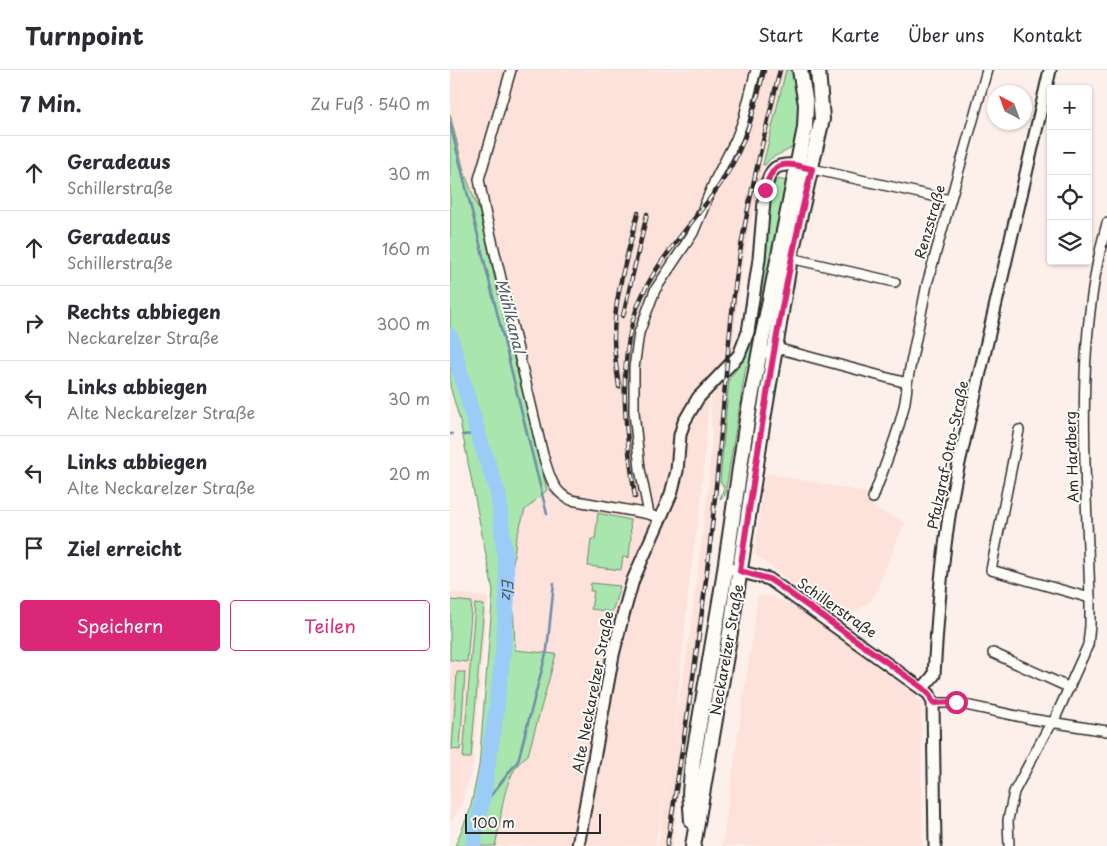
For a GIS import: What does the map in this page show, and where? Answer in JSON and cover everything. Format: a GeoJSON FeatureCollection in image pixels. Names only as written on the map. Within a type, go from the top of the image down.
{"type":"FeatureCollection","features":[{"type":"Feature","properties":{"kind":"main road"},"geometry":{"type":"LineString","coordinates":[[693,845],[690,793],[693,760],[726,568],[747,420],[804,128],[806,104],[800,70]]}},
{"type":"Feature","properties":{"kind":"main road","name":"Neckarelzer Straße"},"geometry":{"type":"LineString","coordinates":[[693,845],[740,571],[790,258],[818,170],[822,119],[818,70]]}},
{"type":"Feature","properties":{"kind":"street"},"geometry":{"type":"LineString","coordinates":[[512,70],[479,180],[543,455],[552,483],[563,497],[571,500],[649,514],[660,519]]}},
{"type":"Feature","properties":{"kind":"street"},"geometry":{"type":"LineString","coordinates":[[649,514],[640,469],[634,412],[634,368],[639,333],[655,290],[693,233],[715,180],[736,139],[756,70]]}},
{"type":"Feature","properties":{"kind":"street","name":"Renzstraße"},"geometry":{"type":"LineString","coordinates":[[873,498],[907,393],[907,383],[927,284],[987,70]]}},
{"type":"Feature","properties":{"kind":"street","name":"Pfalzgraf-Otto-Straße"},"geometry":{"type":"LineString","coordinates":[[923,688],[934,675],[941,567],[948,514],[1050,70]]}},
{"type":"Feature","properties":{"kind":"street","name":"Alte Neckarelzer Straße"},"geometry":{"type":"LineString","coordinates":[[578,846],[613,655],[633,580],[671,494],[677,471],[680,434],[684,422],[698,398],[739,355],[746,338],[755,292],[765,190],[769,175],[772,170],[782,165],[798,165],[950,200]]}},
{"type":"Feature","properties":{"kind":"street","name":"Am Hardberg"},"geometry":{"type":"LineString","coordinates":[[1010,846],[1008,820],[1014,792],[1047,730],[1053,723],[1088,645],[1090,598],[1084,386],[1089,316],[1098,255],[1107,223]]}},
{"type":"Feature","properties":{"kind":"street"},"geometry":{"type":"LineString","coordinates":[[790,258],[895,282]]}},
{"type":"Feature","properties":{"kind":"street"},"geometry":{"type":"LineString","coordinates":[[759,357],[766,352],[780,348],[907,383]]}},
{"type":"Feature","properties":{"kind":"street"},"geometry":{"type":"LineString","coordinates":[[1019,430],[991,570],[1090,598]]}},
{"type":"Feature","properties":{"kind":"street","name":"Schillerstraße"},"geometry":{"type":"LineString","coordinates":[[726,568],[769,579],[923,688]]}},
{"type":"Feature","properties":{"kind":"street"},"geometry":{"type":"LineString","coordinates":[[994,653],[1070,688]]}},
{"type":"Feature","properties":{"kind":"street"},"geometry":{"type":"LineString","coordinates":[[923,688],[929,694],[933,703],[935,846]]}},
{"type":"Feature","properties":{"kind":"street"},"geometry":{"type":"LineString","coordinates":[[933,703],[956,702],[1053,723],[1107,731]]}},
{"type":"Feature","properties":{"kind":"shaded area"},"geometry":{"type":"Polygon","coordinates":[[[450,70],[786,70],[763,165],[742,270],[724,438],[722,438],[714,527],[672,846],[658,846],[668,776],[655,846],[495,846],[509,780],[521,760],[556,654],[515,650],[512,571],[516,540],[525,510],[547,490],[480,214],[464,172],[450,114],[450,70]],[[710,385],[701,500],[690,578],[674,734],[691,626],[708,489],[712,437],[710,385]]]}},
{"type":"Feature","properties":{"kind":"shaded area"},"geometry":{"type":"Polygon","coordinates":[[[766,473],[869,493],[876,509],[905,522],[872,600],[843,620],[754,554],[766,473]]]}},
{"type":"Feature","properties":{"kind":"shaded area"},"geometry":{"type":"Polygon","coordinates":[[[450,592],[488,597],[473,765],[461,806],[450,824],[450,592]]]}},
{"type":"Feature","properties":{"kind":"shaded area"},"geometry":{"type":"Polygon","coordinates":[[[758,596],[772,596],[802,611],[915,695],[921,702],[922,846],[722,846],[758,596]]]}},
{"type":"Feature","properties":{"kind":"green space"},"geometry":{"type":"Polygon","coordinates":[[[786,70],[796,70],[800,110],[797,140],[793,146],[771,158],[763,165],[786,70]]]}},
{"type":"Feature","properties":{"kind":"green space"},"geometry":{"type":"Polygon","coordinates":[[[450,114],[464,171],[480,214],[547,490],[525,510],[516,540],[512,571],[515,650],[556,654],[528,755],[519,763],[513,773],[504,796],[495,846],[455,846],[470,810],[479,766],[493,591],[460,421],[450,386],[450,114]]]}},
{"type":"Feature","properties":{"kind":"green space"},"geometry":{"type":"Polygon","coordinates":[[[778,179],[786,181],[788,185],[751,366],[746,366],[725,495],[720,499],[724,487],[720,481],[729,379],[749,349],[754,334],[766,256],[769,198],[771,188],[778,179]]]}},
{"type":"Feature","properties":{"kind":"green space"},"geometry":{"type":"Polygon","coordinates":[[[598,513],[630,520],[629,558],[623,557],[621,570],[588,566],[591,539],[595,539],[598,513]]]}},
{"type":"Feature","properties":{"kind":"green space"},"geometry":{"type":"Polygon","coordinates":[[[591,583],[620,586],[612,612],[591,609],[594,591],[590,591],[591,583]]]}},
{"type":"Feature","properties":{"kind":"green space"},"geometry":{"type":"Polygon","coordinates":[[[727,596],[731,597],[701,761],[699,761],[727,596]]]}},
{"type":"Feature","properties":{"kind":"green space"},"geometry":{"type":"Polygon","coordinates":[[[450,600],[472,602],[467,662],[450,660],[450,600]]]}},
{"type":"Feature","properties":{"kind":"green space"},"geometry":{"type":"Polygon","coordinates":[[[475,604],[484,605],[471,758],[463,758],[475,604]]]}},
{"type":"Feature","properties":{"kind":"green space"},"geometry":{"type":"Polygon","coordinates":[[[457,672],[465,672],[460,750],[452,749],[457,672]]]}},
{"type":"Feature","properties":{"kind":"waterway","name":"Mühlkanal"},"geometry":{"type":"LineString","coordinates":[[450,123],[547,514]]}},
{"type":"Feature","properties":{"kind":"waterway","name":"Elz"},"geometry":{"type":"LineString","coordinates":[[450,336],[478,434],[498,493],[506,567],[507,595],[496,713],[473,846]]}},
{"type":"Feature","properties":{"kind":"waterway"},"geometry":{"type":"LineString","coordinates":[[462,435],[478,434]]}},
{"type":"Feature","properties":{"kind":"waterway","name":"Mühlkanal"},"geometry":{"type":"LineString","coordinates":[[481,808],[518,761],[547,650],[554,583]]}},
{"type":"Feature","properties":{"kind":"railway"},"geometry":{"type":"LineString","coordinates":[[635,497],[625,411],[625,367],[632,324],[639,303],[659,266],[731,167],[748,127],[764,70]]}},
{"type":"Feature","properties":{"kind":"railway"},"geometry":{"type":"LineString","coordinates":[[667,846],[701,622],[712,531],[731,316],[739,259],[752,188],[780,70]]}},
{"type":"Feature","properties":{"kind":"railway"},"geometry":{"type":"LineString","coordinates":[[619,387],[614,350],[616,307],[638,213]]}},
{"type":"Feature","properties":{"kind":"railway"},"geometry":{"type":"LineString","coordinates":[[623,316],[647,214]]}},
{"type":"Feature","properties":{"kind":"route"},"geometry":{"type":"LineString","coordinates":[[765,190],[769,175],[776,167],[791,164],[812,169],[790,258],[740,571],[769,579],[784,589],[923,688],[929,694],[933,703],[956,702]]}}]}
